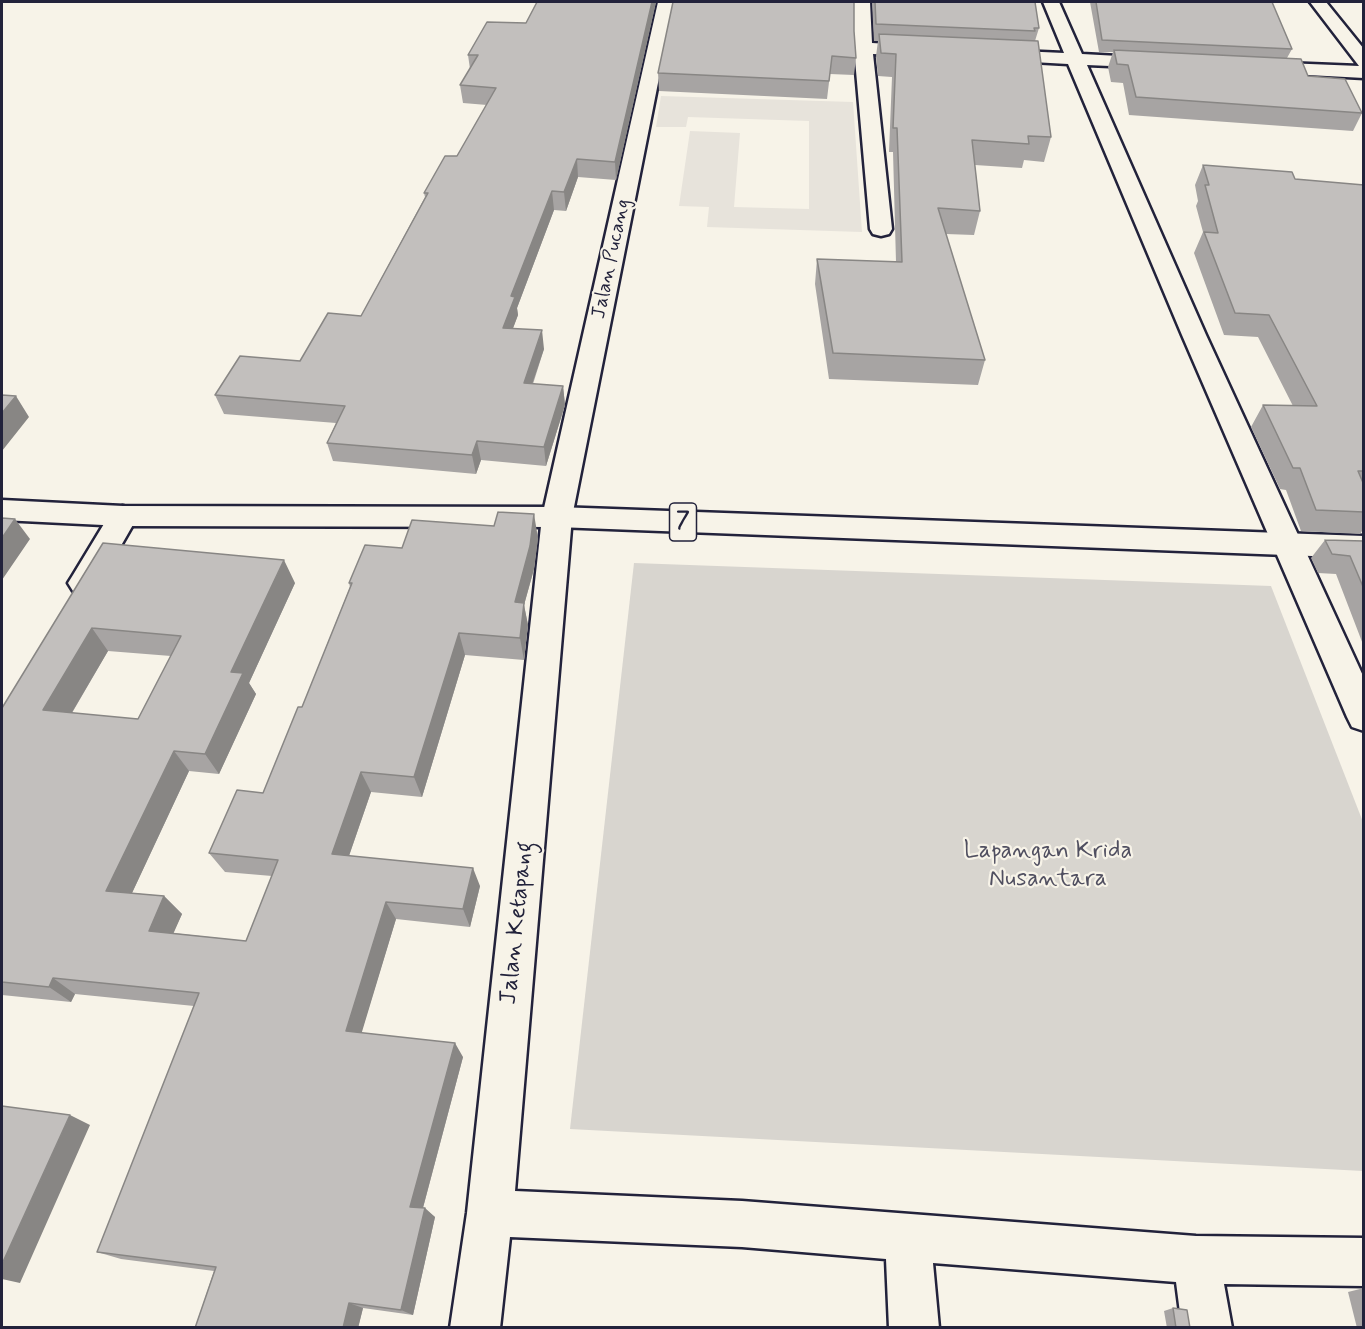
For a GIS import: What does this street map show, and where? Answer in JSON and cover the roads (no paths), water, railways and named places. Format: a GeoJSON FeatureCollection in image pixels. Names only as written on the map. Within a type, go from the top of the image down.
{"type":"FeatureCollection","features":[{"type":"Feature","properties":{"kind":"main road","name":"Jalan Pucang"},"geometry":{"type":"LineString","coordinates":[[557,517],[666,2]]}},
{"type":"Feature","properties":{"kind":"main road"},"geometry":{"type":"LineString","coordinates":[[862,2],[863,48],[881,229]]}},
{"type":"Feature","properties":{"kind":"main road"},"geometry":{"type":"LineString","coordinates":[[1051,2],[1194,335],[1364,717]]}},
{"type":"Feature","properties":{"kind":"main road"},"geometry":{"type":"LineString","coordinates":[[1318,2],[1364,62]]}},
{"type":"Feature","properties":{"kind":"main road"},"geometry":{"type":"LineString","coordinates":[[863,48],[934,52]]}},
{"type":"Feature","properties":{"kind":"main road"},"geometry":{"type":"LineString","coordinates":[[982,54],[1173,64]]}},
{"type":"Feature","properties":{"kind":"main road"},"geometry":{"type":"LineString","coordinates":[[1244,67],[1364,72]]}},
{"type":"Feature","properties":{"kind":"main road","name":"7"},"geometry":{"type":"LineString","coordinates":[[2,510],[123,516],[557,517],[1364,547]]}},
{"type":"Feature","properties":{"kind":"main road"},"geometry":{"type":"LineString","coordinates":[[71,606],[123,516]]}},
{"type":"Feature","properties":{"kind":"main road","name":"Jalan Ketapang"},"geometry":{"type":"LineString","coordinates":[[475,1328],[490,1214],[557,517]]}},
{"type":"Feature","properties":{"kind":"main road"},"geometry":{"type":"LineString","coordinates":[[490,1214],[742,1224],[908,1239],[1196,1260],[1364,1262]]}},
{"type":"Feature","properties":{"kind":"main road"},"geometry":{"type":"LineString","coordinates":[[908,1239],[914,1328]]}},
{"type":"Feature","properties":{"kind":"main road"},"geometry":{"type":"LineString","coordinates":[[1196,1260],[1207,1328]]}},
{"type":"Feature","properties":{"kind":"park label","name":"Lapangan Krida Nusantara"},"geometry":{"type":"Point","coordinates":[1048,866]}}]}
